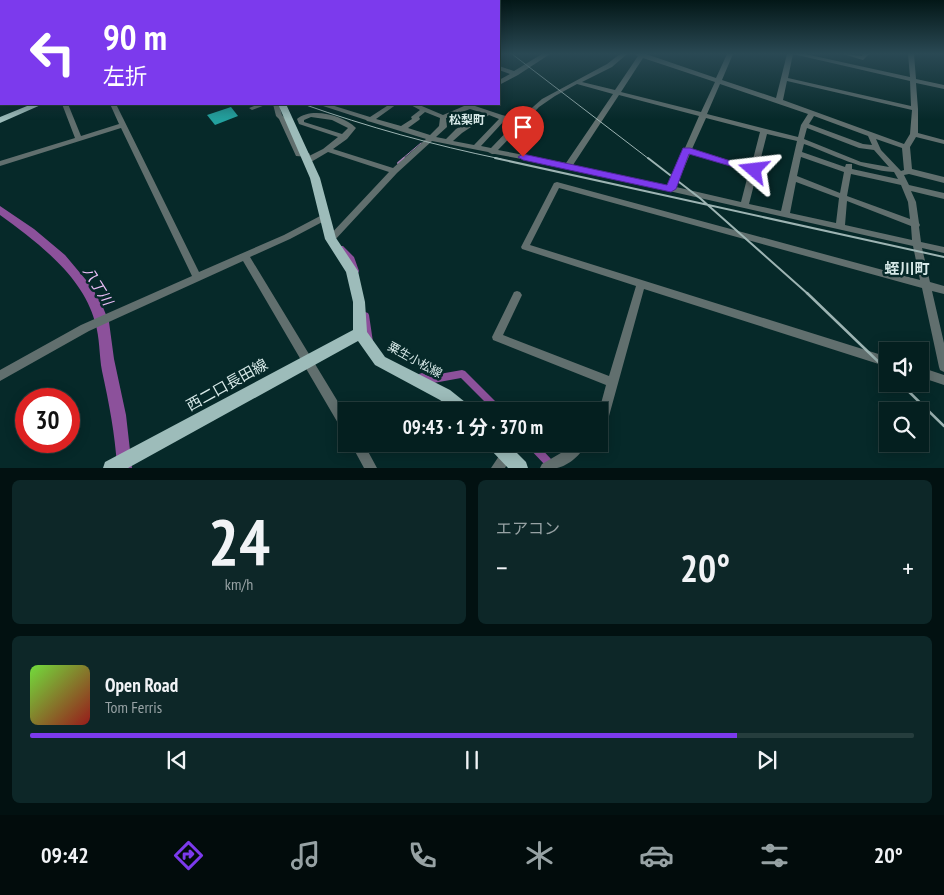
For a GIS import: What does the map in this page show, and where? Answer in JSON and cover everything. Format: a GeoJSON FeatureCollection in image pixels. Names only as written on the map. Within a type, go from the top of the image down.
{"type":"FeatureCollection","features":[{"type":"Feature","properties":{"kind":"main road"},"geometry":{"type":"LineString","coordinates":[[0,118],[29,105]]}},
{"type":"Feature","properties":{"kind":"main road"},"geometry":{"type":"LineString","coordinates":[[0,118],[36,105]]}},
{"type":"Feature","properties":{"kind":"main road"},"geometry":{"type":"LineString","coordinates":[[282,105],[322,196],[325,217],[332,238],[352,271],[359,302],[360,333]]}},
{"type":"Feature","properties":{"kind":"main road","name":"西二口長田線"},"geometry":{"type":"LineString","coordinates":[[111,468],[360,333]]}},
{"type":"Feature","properties":{"kind":"main road","name":"粟生小松線"},"geometry":{"type":"LineString","coordinates":[[360,333],[380,361],[430,386],[452,402]]}},
{"type":"Feature","properties":{"kind":"main road"},"geometry":{"type":"LineString","coordinates":[[505,452],[520,468]]}},
{"type":"Feature","properties":{"kind":"street"},"geometry":{"type":"LineString","coordinates":[[500,83],[513,76]]}},
{"type":"Feature","properties":{"kind":"street"},"geometry":{"type":"LineString","coordinates":[[492,152],[544,100],[587,76]]}},
{"type":"Feature","properties":{"kind":"street"},"geometry":{"type":"LineString","coordinates":[[568,166],[628,76]]}},
{"type":"Feature","properties":{"kind":"street"},"geometry":{"type":"LineString","coordinates":[[704,76],[906,147]]}},
{"type":"Feature","properties":{"kind":"street"},"geometry":{"type":"LineString","coordinates":[[671,189],[719,76]]}},
{"type":"Feature","properties":{"kind":"street"},"geometry":{"type":"LineString","coordinates":[[779,101],[785,76]]}},
{"type":"Feature","properties":{"kind":"street"},"geometry":{"type":"LineString","coordinates":[[895,76],[944,87]]}},
{"type":"Feature","properties":{"kind":"street"},"geometry":{"type":"LineString","coordinates":[[913,76],[915,109],[914,134],[906,147],[901,172],[904,185],[912,202],[918,244],[944,367]]}},
{"type":"Feature","properties":{"kind":"street"},"geometry":{"type":"LineString","coordinates":[[784,79],[915,109]]}},
{"type":"Feature","properties":{"kind":"street"},"geometry":{"type":"LineString","coordinates":[[579,83],[800,140],[850,162],[944,180]]}},
{"type":"Feature","properties":{"kind":"street"},"geometry":{"type":"LineString","coordinates":[[66,105],[79,139]]}},
{"type":"Feature","properties":{"kind":"street"},"geometry":{"type":"LineString","coordinates":[[113,105],[197,277]]}},
{"type":"Feature","properties":{"kind":"street"},"geometry":{"type":"LineString","coordinates":[[252,108],[262,105]]}},
{"type":"Feature","properties":{"kind":"street"},"geometry":{"type":"LineString","coordinates":[[276,105],[279,116],[282,118],[299,154],[307,158],[329,150],[344,137],[351,129],[351,125],[316,114],[309,114],[300,119],[303,124],[344,137]]}},
{"type":"Feature","properties":{"kind":"street"},"geometry":{"type":"LineString","coordinates":[[325,105],[369,120],[448,142],[568,166],[944,250]]}},
{"type":"Feature","properties":{"kind":"street"},"geometry":{"type":"LineString","coordinates":[[369,120],[392,105]]}},
{"type":"Feature","properties":{"kind":"street"},"geometry":{"type":"LineString","coordinates":[[414,105],[443,117],[467,105],[520,124]]}},
{"type":"Feature","properties":{"kind":"street"},"geometry":{"type":"LineString","coordinates":[[402,129],[426,110]]}},
{"type":"Feature","properties":{"kind":"street"},"geometry":{"type":"LineString","coordinates":[[448,142],[459,131],[488,113]]}},
{"type":"Feature","properties":{"kind":"street"},"geometry":{"type":"LineString","coordinates":[[785,214],[804,125],[812,113]]}},
{"type":"Feature","properties":{"kind":"street"},"geometry":{"type":"LineString","coordinates":[[332,238],[394,171],[443,127],[443,117]]}},
{"type":"Feature","properties":{"kind":"street"},"geometry":{"type":"LineString","coordinates":[[475,148],[504,117]]}},
{"type":"Feature","properties":{"kind":"street"},"geometry":{"type":"LineString","coordinates":[[0,164],[123,125]]}},
{"type":"Feature","properties":{"kind":"street"},"geometry":{"type":"LineString","coordinates":[[804,125],[837,137],[877,148]]}},
{"type":"Feature","properties":{"kind":"street"},"geometry":{"type":"LineString","coordinates":[[744,206],[764,131]]}},
{"type":"Feature","properties":{"kind":"street"},"geometry":{"type":"LineString","coordinates":[[914,134],[944,142]]}},
{"type":"Feature","properties":{"kind":"street"},"geometry":{"type":"LineString","coordinates":[[871,135],[877,148],[901,172]]}},
{"type":"Feature","properties":{"kind":"street"},"geometry":{"type":"LineString","coordinates":[[826,150],[837,137]]}},
{"type":"Feature","properties":{"kind":"street"},"geometry":{"type":"LineString","coordinates":[[329,150],[394,171]]}},
{"type":"Feature","properties":{"kind":"street"},"geometry":{"type":"LineString","coordinates":[[686,150],[754,170]]}},
{"type":"Feature","properties":{"kind":"street"},"geometry":{"type":"LineString","coordinates":[[798,152],[848,171],[944,196]]}},
{"type":"Feature","properties":{"kind":"street"},"geometry":{"type":"LineString","coordinates":[[840,227],[843,197],[850,162]]}},
{"type":"Feature","properties":{"kind":"street"},"geometry":{"type":"LineString","coordinates":[[794,178],[916,225]]}},
{"type":"Feature","properties":{"kind":"street"},"geometry":{"type":"LineString","coordinates":[[879,359],[524,247],[557,186],[944,290]]}},
{"type":"Feature","properties":{"kind":"street"},"geometry":{"type":"LineString","coordinates":[[0,376],[85,328],[245,256],[325,217]]}},
{"type":"Feature","properties":{"kind":"street"},"geometry":{"type":"LineString","coordinates":[[245,256],[304,358],[308,360],[338,412]]}},
{"type":"Feature","properties":{"kind":"street"},"geometry":{"type":"LineString","coordinates":[[607,402],[641,284]]}},
{"type":"Feature","properties":{"kind":"street"},"geometry":{"type":"LineString","coordinates":[[517,295],[497,337],[612,382]]}},
{"type":"Feature","properties":{"kind":"street"},"geometry":{"type":"LineString","coordinates":[[929,375],[944,380]]}},
{"type":"Feature","properties":{"kind":"street"},"geometry":{"type":"LineString","coordinates":[[362,452],[371,468]]}},
{"type":"Feature","properties":{"kind":"street"},"geometry":{"type":"LineString","coordinates":[[497,468],[501,452]]}},
{"type":"Feature","properties":{"kind":"street"},"geometry":{"type":"LineString","coordinates":[[546,468],[572,452]]}},
{"type":"Feature","properties":{"kind":"building"},"geometry":{"type":"Polygon","coordinates":[[[231,107],[238,116],[215,125],[207,115],[231,107]]]}},
{"type":"Feature","properties":{"kind":"waterway"},"geometry":{"type":"LineString","coordinates":[[402,159],[421,143]]}},
{"type":"Feature","properties":{"kind":"waterway"},"geometry":{"type":"LineString","coordinates":[[398,163],[404,158]]}},
{"type":"Feature","properties":{"kind":"waterway","name":"八丁川"},"geometry":{"type":"LineString","coordinates":[[0,210],[30,232],[60,258],[74,273],[96,305],[103,327],[107,359],[121,427],[125,466]]}},
{"type":"Feature","properties":{"kind":"waterway"},"geometry":{"type":"LineString","coordinates":[[341,248],[352,259],[356,271]]}},
{"type":"Feature","properties":{"kind":"waterway"},"geometry":{"type":"LineString","coordinates":[[365,315],[369,342]]}},
{"type":"Feature","properties":{"kind":"waterway"},"geometry":{"type":"LineString","coordinates":[[422,377],[428,380],[462,374],[490,402]]}},
{"type":"Feature","properties":{"kind":"waterway"},"geometry":{"type":"LineString","coordinates":[[539,452],[548,462]]}},
{"type":"Feature","properties":{"kind":"railway"},"geometry":{"type":"LineString","coordinates":[[540,76],[649,159]]}},
{"type":"Feature","properties":{"kind":"railway"},"geometry":{"type":"LineString","coordinates":[[306,105],[401,135],[501,159]]}},
{"type":"Feature","properties":{"kind":"railway"},"geometry":{"type":"LineString","coordinates":[[495,158],[708,205]]}},
{"type":"Feature","properties":{"kind":"railway"},"geometry":{"type":"LineString","coordinates":[[648,158],[708,205]]}},
{"type":"Feature","properties":{"kind":"railway"},"geometry":{"type":"LineString","coordinates":[[708,205],[944,257]]}},
{"type":"Feature","properties":{"kind":"railway"},"geometry":{"type":"LineString","coordinates":[[708,205],[808,294]]}},
{"type":"Feature","properties":{"kind":"railway"},"geometry":{"type":"LineString","coordinates":[[807,293],[879,362]]}},
{"type":"Feature","properties":{"kind":"railway"},"geometry":{"type":"LineString","coordinates":[[909,392],[944,426]]}},
{"type":"Feature","properties":{"kind":"district","name":"松梨町"},"geometry":{"type":"Point","coordinates":[467,120]}},
{"type":"Feature","properties":{"kind":"district","name":"蛭川町"},"geometry":{"type":"Point","coordinates":[907,269]}},
{"type":"Feature","properties":{"kind":"route"},"geometry":{"type":"LineString","coordinates":[[523,157],[671,189],[686,150],[754,170]]}}]}
